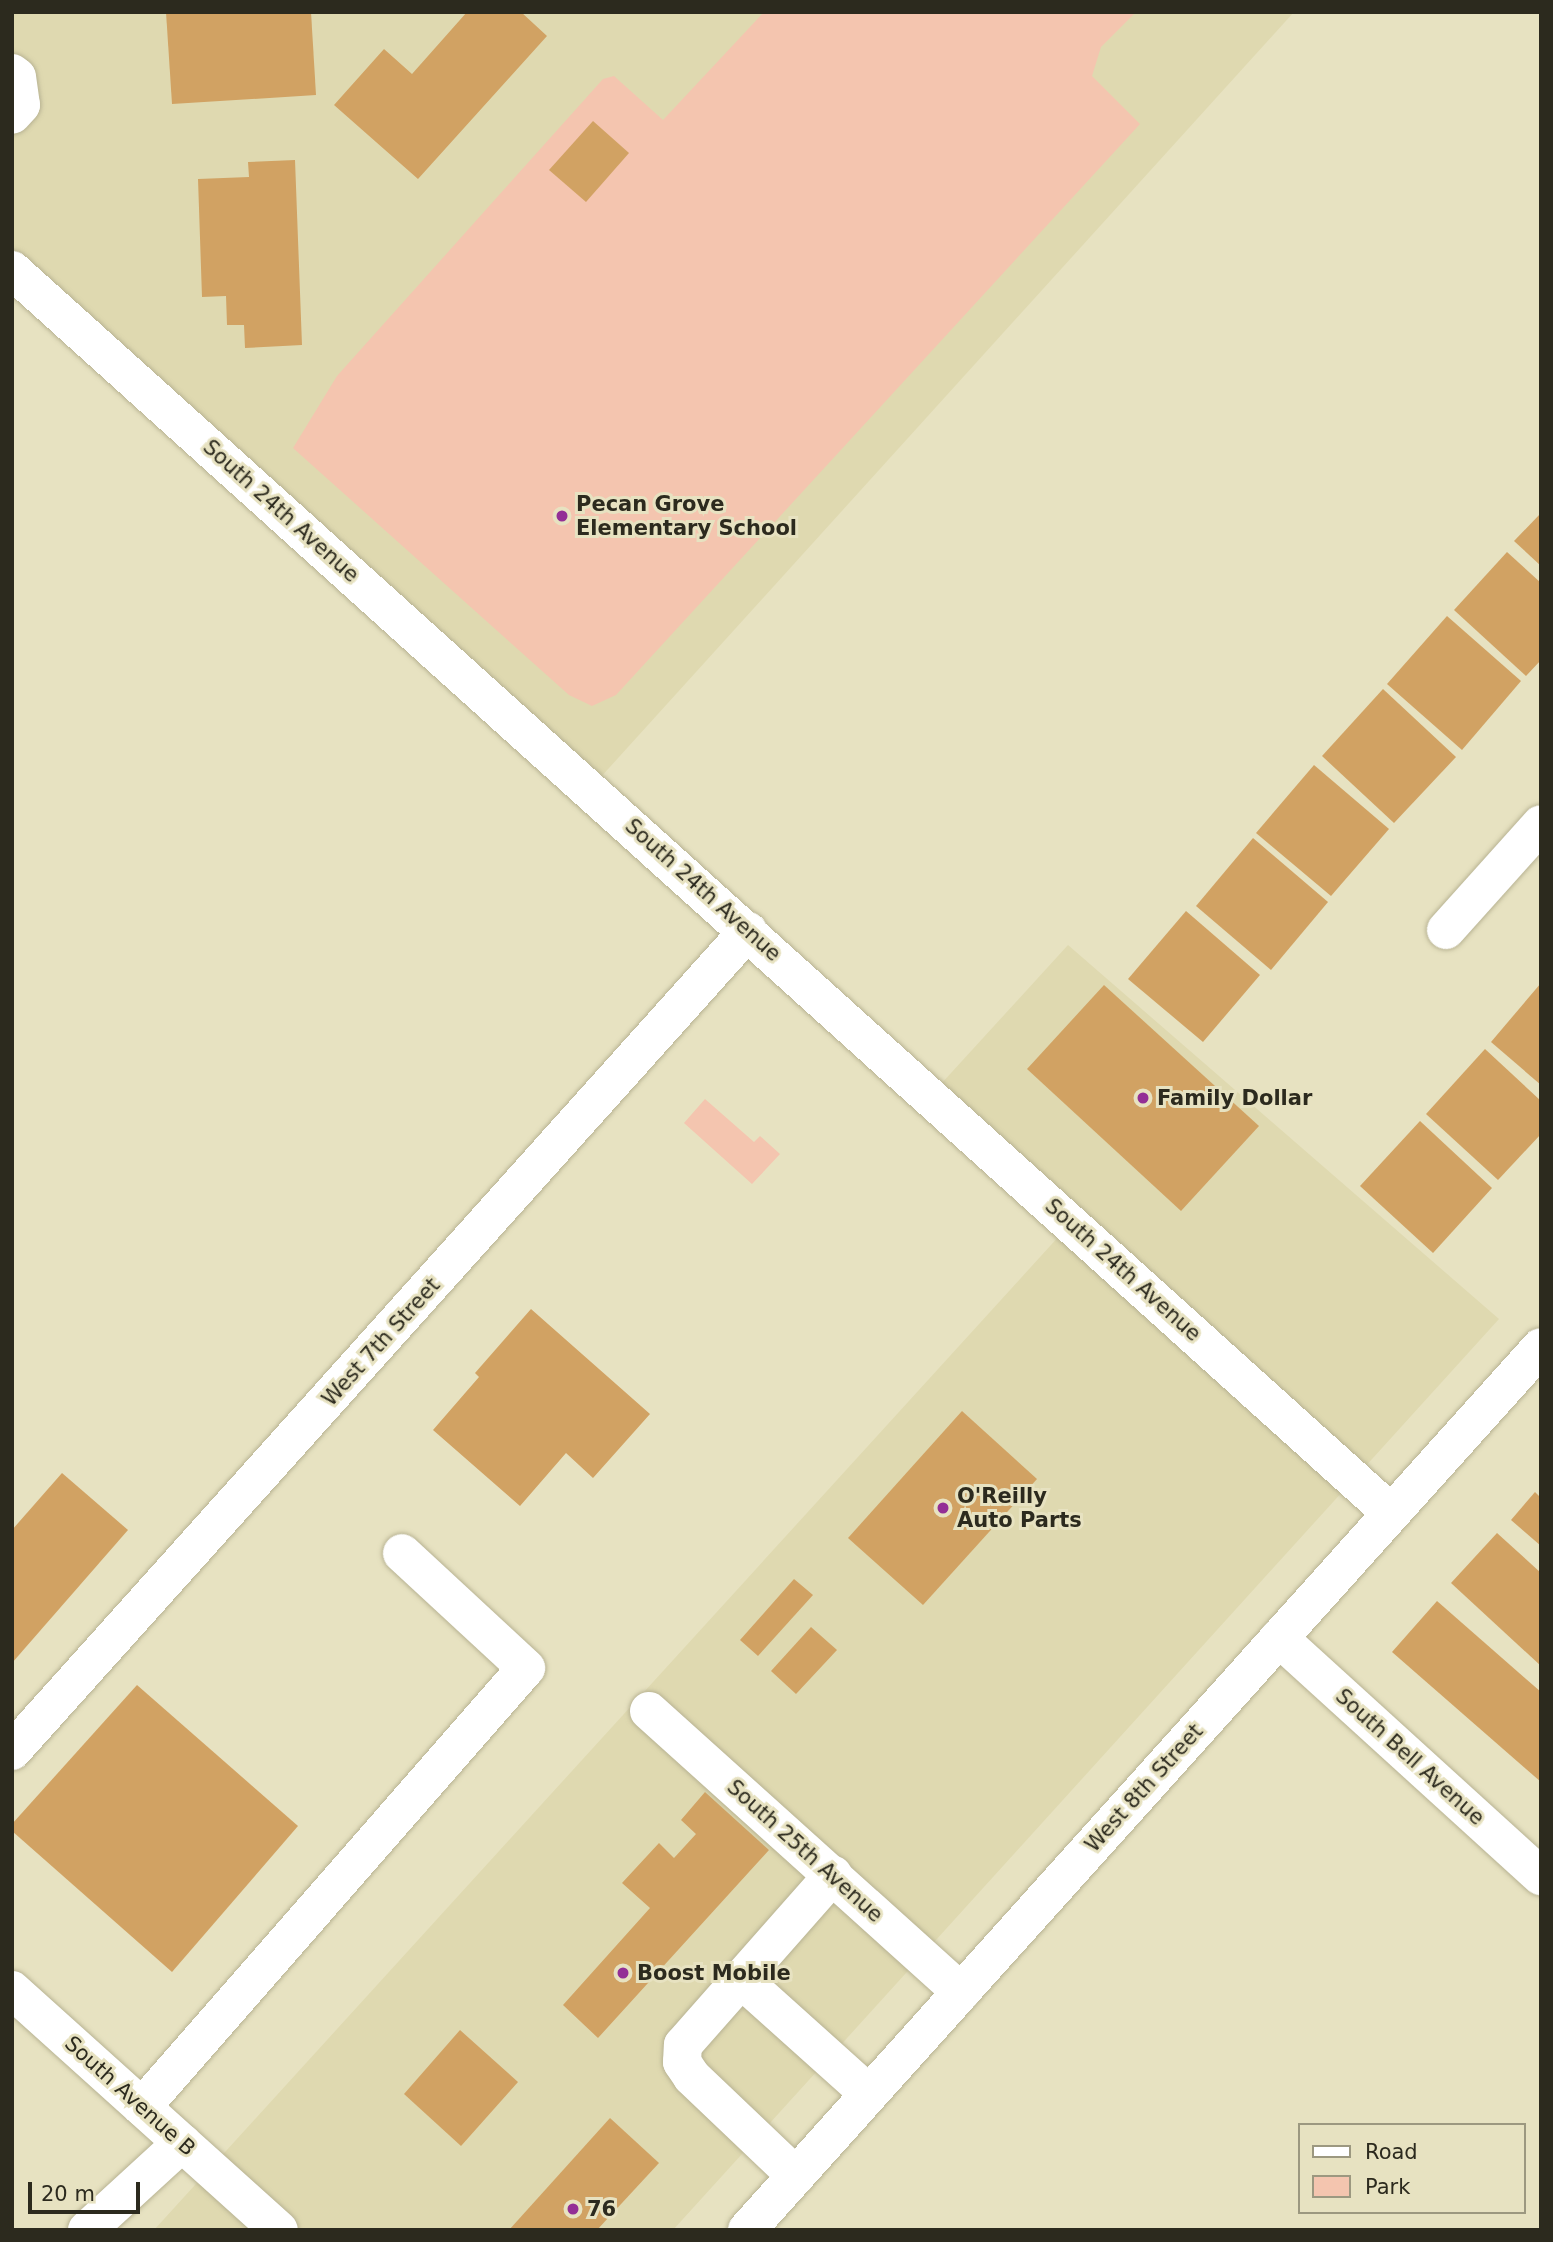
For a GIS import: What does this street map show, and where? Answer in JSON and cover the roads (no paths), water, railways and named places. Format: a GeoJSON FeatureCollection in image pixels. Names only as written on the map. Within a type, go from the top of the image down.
{"type":"FeatureCollection","features":[{"type":"Feature","properties":{"kind":"street"},"geometry":{"type":"LineString","coordinates":[[12,72],[17,77],[21,105],[12,115]]}},
{"type":"Feature","properties":{"kind":"street","name":"South 24th Avenue"},"geometry":{"type":"LineString","coordinates":[[12,270],[1391,1513]]}},
{"type":"Feature","properties":{"kind":"street"},"geometry":{"type":"LineString","coordinates":[[1446,930],[1541,824]]}},
{"type":"Feature","properties":{"kind":"street","name":"West 7th Street"},"geometry":{"type":"LineString","coordinates":[[12,1751],[748,931]]}},
{"type":"Feature","properties":{"kind":"street","name":"West 8th Street"},"geometry":{"type":"LineString","coordinates":[[747,2230],[1541,1347]]}},
{"type":"Feature","properties":{"kind":"street"},"geometry":{"type":"LineString","coordinates":[[142,2107],[526,1668],[402,1553]]}},
{"type":"Feature","properties":{"kind":"street","name":"South Bell Avenue"},"geometry":{"type":"LineString","coordinates":[[1279,1638],[1541,1876]]}},
{"type":"Feature","properties":{"kind":"street","name":"South 25th Avenue"},"geometry":{"type":"LineString","coordinates":[[649,1711],[961,1992]]}},
{"type":"Feature","properties":{"kind":"street"},"geometry":{"type":"LineString","coordinates":[[796,2176],[692,2077],[682,2062],[683,2045],[832,1875]]}},
{"type":"Feature","properties":{"kind":"street"},"geometry":{"type":"LineString","coordinates":[[741,1979],[869,2094]]}},
{"type":"Feature","properties":{"kind":"street","name":"South Avenue B"},"geometry":{"type":"LineString","coordinates":[[12,1990],[279,2230]]}},
{"type":"Feature","properties":{"kind":"street"},"geometry":{"type":"LineString","coordinates":[[87,2230],[182,2143]]}},
{"type":"Feature","properties":{"kind":"place","name":"Pecan Grove Elementary School"},"geometry":{"type":"Point","coordinates":[562,516]}},
{"type":"Feature","properties":{"kind":"place","name":"Family Dollar"},"geometry":{"type":"Point","coordinates":[1143,1098]}},
{"type":"Feature","properties":{"kind":"place","name":"O'Reilly Auto Parts"},"geometry":{"type":"Point","coordinates":[943,1508]}},
{"type":"Feature","properties":{"kind":"place","name":"Boost Mobile"},"geometry":{"type":"Point","coordinates":[623,1973]}},
{"type":"Feature","properties":{"kind":"place","name":"76"},"geometry":{"type":"Point","coordinates":[573,2209]}}]}
